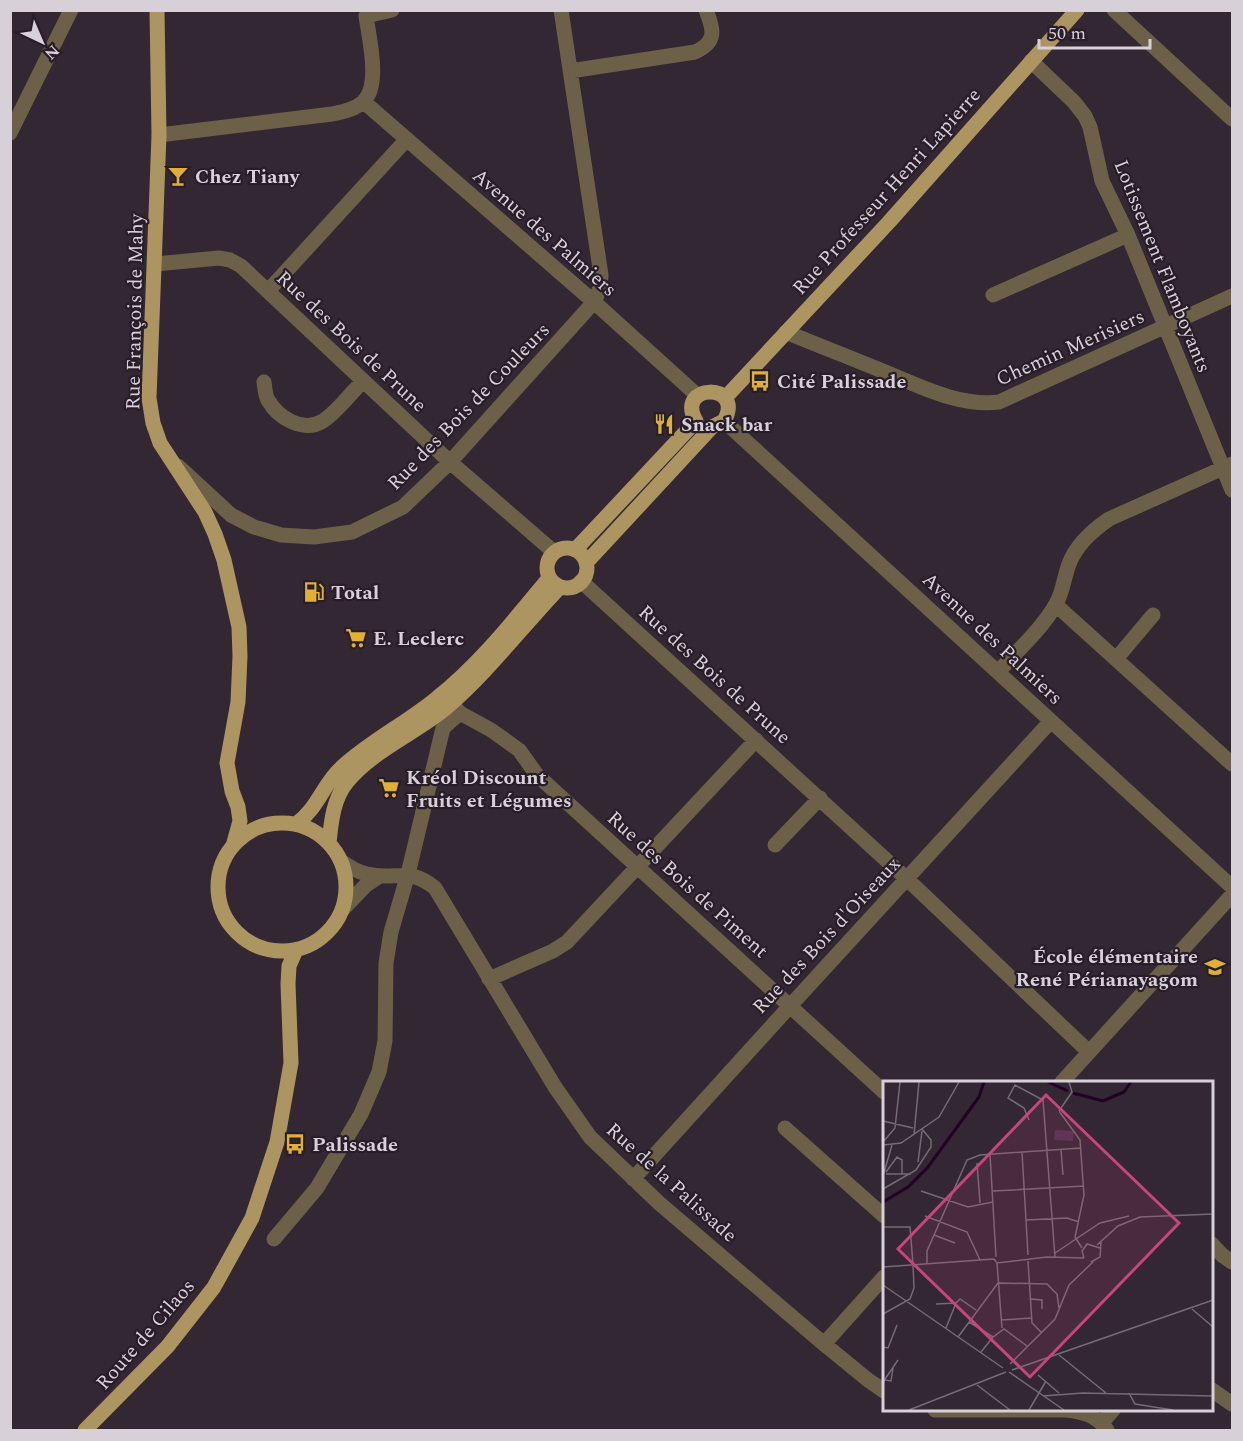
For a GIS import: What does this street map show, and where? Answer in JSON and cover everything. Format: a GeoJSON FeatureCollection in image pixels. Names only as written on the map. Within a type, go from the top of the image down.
{"type":"FeatureCollection","features":[{"type":"Feature","properties":{"kind":"main road","name":"Rue François de Mahy"},"geometry":{"type":"LineString","coordinates":[[157,10],[159,135],[149,398],[153,423],[160,443],[205,512],[215,534],[224,560],[238,627],[240,656],[238,702],[227,763],[240,821],[233,846]]}},
{"type":"Feature","properties":{"kind":"main road","name":"Rue Professeur Henri Lapierre"},"geometry":{"type":"LineString","coordinates":[[724,398],[889,222],[1077,10]]}},
{"type":"Feature","properties":{"kind":"main road"},"geometry":{"type":"LineString","coordinates":[[576,550],[696,421],[692,405],[698,396],[709,391],[720,394],[728,409],[718,424],[586,563]]}},
{"type":"Feature","properties":{"kind":"main road"},"geometry":{"type":"LineString","coordinates":[[564,548],[576,550],[586,563],[586,573],[581,581],[571,587],[554,582],[547,564],[554,552],[564,548]]}},
{"type":"Feature","properties":{"kind":"main road"},"geometry":{"type":"LineString","coordinates":[[329,843],[336,802],[346,783],[364,765],[451,704],[488,666],[554,582]]}},
{"type":"Feature","properties":{"kind":"main road"},"geometry":{"type":"LineString","coordinates":[[296,824],[313,809],[338,770],[451,704]]}},
{"type":"Feature","properties":{"kind":"main road"},"geometry":{"type":"LineString","coordinates":[[238,807],[265,825]]}},
{"type":"Feature","properties":{"kind":"main road"},"geometry":{"type":"LineString","coordinates":[[296,824],[314,831],[329,843],[341,861],[346,878],[343,909],[330,931],[320,940],[296,950],[281,952],[266,950],[247,942],[232,928],[222,909],[218,888],[221,868],[233,846],[251,831],[265,825],[296,824]]}},
{"type":"Feature","properties":{"kind":"main road","name":"Route de Cilaos"},"geometry":{"type":"LineString","coordinates":[[266,950],[275,960],[288,984]]}},
{"type":"Feature","properties":{"kind":"main road","name":"Route de Cilaos"},"geometry":{"type":"LineString","coordinates":[[86,1431],[166,1347],[207,1295],[252,1218],[277,1142],[291,1064],[288,984],[289,966],[296,950]]}},
{"type":"Feature","properties":{"kind":"street"},"geometry":{"type":"LineString","coordinates":[[10,133],[71,10]]}},
{"type":"Feature","properties":{"kind":"street"},"geometry":{"type":"LineString","coordinates":[[159,135],[332,114],[352,109],[363,102],[370,90],[373,75],[366,13],[392,10]]}},
{"type":"Feature","properties":{"kind":"street"},"geometry":{"type":"LineString","coordinates":[[561,10],[601,275],[600,288],[594,302]]}},
{"type":"Feature","properties":{"kind":"street"},"geometry":{"type":"LineString","coordinates":[[570,71],[695,52],[704,48],[713,32],[706,10]]}},
{"type":"Feature","properties":{"kind":"street"},"geometry":{"type":"LineString","coordinates":[[1114,10],[1233,118]]}},
{"type":"Feature","properties":{"kind":"street","name":"Lotissement Flamboyants"},"geometry":{"type":"LineString","coordinates":[[1031,61],[1074,102],[1085,116],[1090,127],[1102,181],[1128,235],[1165,327],[1228,466],[1233,489]]}},
{"type":"Feature","properties":{"kind":"street","name":"Avenue des Palmiers"},"geometry":{"type":"LineString","coordinates":[[363,102],[594,302],[698,396]]}},
{"type":"Feature","properties":{"kind":"street"},"geometry":{"type":"LineString","coordinates":[[268,291],[406,139]]}},
{"type":"Feature","properties":{"kind":"street"},"geometry":{"type":"LineString","coordinates":[[993,295],[1128,235]]}},
{"type":"Feature","properties":{"kind":"street","name":"Rue des Bois de Prune"},"geometry":{"type":"LineString","coordinates":[[155,264],[207,258],[230,260],[241,266],[450,462],[554,552]]}},
{"type":"Feature","properties":{"kind":"street","name":"Chemin Merisiers"},"geometry":{"type":"LineString","coordinates":[[786,332],[931,390],[982,404],[999,402],[1233,296]]}},
{"type":"Feature","properties":{"kind":"street","name":"Rue des Bois de Couleurs"},"geometry":{"type":"LineString","coordinates":[[174,462],[231,515],[254,527],[281,535],[314,537],[352,532],[403,507],[450,462],[594,302]]}},
{"type":"Feature","properties":{"kind":"street"},"geometry":{"type":"LineString","coordinates":[[264,382],[267,398],[276,411],[290,422],[305,425],[324,421],[363,381]]}},
{"type":"Feature","properties":{"kind":"street","name":"Avenue des Palmiers"},"geometry":{"type":"LineString","coordinates":[[718,424],[998,672],[1233,887]]}},
{"type":"Feature","properties":{"kind":"street"},"geometry":{"type":"LineString","coordinates":[[998,672],[1056,605],[1069,562],[1077,548],[1097,527],[1109,519],[1228,466]]}},
{"type":"Feature","properties":{"kind":"street","name":"Rue des Bois de Prune"},"geometry":{"type":"LineString","coordinates":[[581,581],[820,798],[1089,1052]]}},
{"type":"Feature","properties":{"kind":"street"},"geometry":{"type":"LineString","coordinates":[[1056,605],[1233,764]]}},
{"type":"Feature","properties":{"kind":"street"},"geometry":{"type":"LineString","coordinates":[[1116,659],[1154,615]]}},
{"type":"Feature","properties":{"kind":"street"},"geometry":{"type":"LineString","coordinates":[[274,1239],[317,1188],[361,1114],[379,1072],[385,1041],[387,963],[391,932],[451,704]]}},
{"type":"Feature","properties":{"kind":"street","name":"Rue des Bois de Piment"},"geometry":{"type":"LineString","coordinates":[[451,704],[519,750],[537,775],[883,1090]]}},
{"type":"Feature","properties":{"kind":"street","name":"Rue des Bois d'Oiseaux"},"geometry":{"type":"LineString","coordinates":[[633,1179],[1052,721]]}},
{"type":"Feature","properties":{"kind":"street"},"geometry":{"type":"LineString","coordinates":[[489,979],[554,951],[567,942],[756,740]]}},
{"type":"Feature","properties":{"kind":"street"},"geometry":{"type":"LineString","coordinates":[[775,845],[820,798]]}},
{"type":"Feature","properties":{"kind":"street"},"geometry":{"type":"LineString","coordinates":[[341,861],[366,874],[381,876],[408,874]]}},
{"type":"Feature","properties":{"kind":"street","name":"Rue de la Palissade"},"geometry":{"type":"LineString","coordinates":[[408,874],[418,877],[435,888],[555,1087],[590,1137],[633,1179],[824,1344],[883,1390]]}},
{"type":"Feature","properties":{"kind":"street"},"geometry":{"type":"LineString","coordinates":[[343,909],[366,885],[381,876]]}},
{"type":"Feature","properties":{"kind":"street"},"geometry":{"type":"LineString","coordinates":[[1064,1081],[1233,895]]}},
{"type":"Feature","properties":{"kind":"street"},"geometry":{"type":"LineString","coordinates":[[785,1128],[883,1214]]}},
{"type":"Feature","properties":{"kind":"street"},"geometry":{"type":"LineString","coordinates":[[1213,1245],[1233,1262]]}},
{"type":"Feature","properties":{"kind":"street"},"geometry":{"type":"LineString","coordinates":[[824,1344],[883,1279]]}},
{"type":"Feature","properties":{"kind":"street"},"geometry":{"type":"LineString","coordinates":[[1213,1391],[1233,1404]]}},
{"type":"Feature","properties":{"kind":"street"},"geometry":{"type":"LineString","coordinates":[[1073,1411],[1087,1413],[1104,1427],[1112,1411]]}},
{"type":"Feature","properties":{"kind":"place","name":"Chez Tiany"},"geometry":{"type":"Point","coordinates":[178,176]}},
{"type":"Feature","properties":{"kind":"place","name":"Cité Palissade"},"geometry":{"type":"Point","coordinates":[760,381]}},
{"type":"Feature","properties":{"kind":"place","name":"Snack bar"},"geometry":{"type":"Point","coordinates":[664,424]}},
{"type":"Feature","properties":{"kind":"place","name":"Total"},"geometry":{"type":"Point","coordinates":[314,592]}},
{"type":"Feature","properties":{"kind":"place","name":"E. Leclerc"},"geometry":{"type":"Point","coordinates":[356,638]}},
{"type":"Feature","properties":{"kind":"place","name":"Kréol Discount Fruits et Légumes"},"geometry":{"type":"Point","coordinates":[389,788]}},
{"type":"Feature","properties":{"kind":"place","name":"École élémentaire René Périanayagom"},"geometry":{"type":"Point","coordinates":[1215,967]}},
{"type":"Feature","properties":{"kind":"place","name":"Palissade"},"geometry":{"type":"Point","coordinates":[295,1144]}}]}
